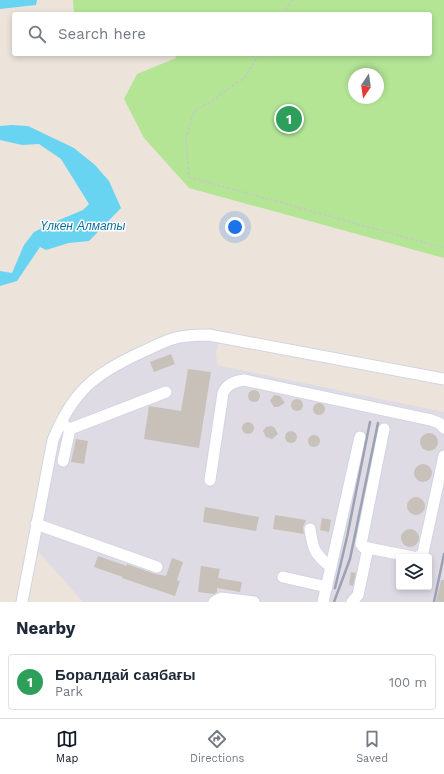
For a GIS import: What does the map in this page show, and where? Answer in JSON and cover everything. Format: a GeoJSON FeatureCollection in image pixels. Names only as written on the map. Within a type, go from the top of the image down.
{"type":"FeatureCollection","features":[{"type":"Feature","properties":{"kind":"street"},"geometry":{"type":"LineString","coordinates":[[22,602],[52,440],[60,423],[85,387],[99,374],[113,366],[172,339],[192,335],[209,335],[444,379]]}},
{"type":"Feature","properties":{"kind":"street"},"geometry":{"type":"LineString","coordinates":[[210,480],[223,393],[225,388],[233,382],[252,382],[431,420],[439,423],[444,428]]}},
{"type":"Feature","properties":{"kind":"street"},"geometry":{"type":"LineString","coordinates":[[70,430],[166,392]]}},
{"type":"Feature","properties":{"kind":"street"},"geometry":{"type":"LineString","coordinates":[[60,423],[70,430]]}},
{"type":"Feature","properties":{"kind":"street"},"geometry":{"type":"LineString","coordinates":[[384,429],[361,544],[363,547],[398,554]]}},
{"type":"Feature","properties":{"kind":"street"},"geometry":{"type":"LineString","coordinates":[[63,461],[70,430]]}},
{"type":"Feature","properties":{"kind":"street"},"geometry":{"type":"LineString","coordinates":[[323,602],[360,437]]}},
{"type":"Feature","properties":{"kind":"street"},"geometry":{"type":"LineString","coordinates":[[422,554],[444,456]]}},
{"type":"Feature","properties":{"kind":"street"},"geometry":{"type":"LineString","coordinates":[[36,524],[157,567]]}},
{"type":"Feature","properties":{"kind":"street"},"geometry":{"type":"LineString","coordinates":[[310,529],[313,548],[318,556],[331,567]]}},
{"type":"Feature","properties":{"kind":"street"},"geometry":{"type":"LineString","coordinates":[[352,602],[358,595],[368,548]]}},
{"type":"Feature","properties":{"kind":"street"},"geometry":{"type":"LineString","coordinates":[[283,577],[327,587]]}},
{"type":"Feature","properties":{"kind":"street"},"geometry":{"type":"LineString","coordinates":[[214,602],[221,598],[254,602]]}},
{"type":"Feature","properties":{"kind":"path"},"geometry":{"type":"LineString","coordinates":[[284,12],[292,0]]}},
{"type":"Feature","properties":{"kind":"path"},"geometry":{"type":"LineString","coordinates":[[258,56],[245,77],[212,101],[194,111],[186,139],[189,177],[444,248]]}},
{"type":"Feature","properties":{"kind":"shaded area"},"geometry":{"type":"Polygon","coordinates":[[[202,339],[219,342],[216,353],[217,365],[444,412],[444,602],[83,602],[37,550],[54,458],[63,428],[80,397],[118,367],[179,342],[202,339]]]}},
{"type":"Feature","properties":{"kind":"green space"},"geometry":{"type":"Polygon","coordinates":[[[73,0],[444,0],[444,258],[189,188],[144,138],[124,99],[137,74],[176,58],[176,56],[432,56],[432,12],[74,12],[73,0]]]}},
{"type":"Feature","properties":{"kind":"water"},"geometry":{"type":"Polygon","coordinates":[[[0,0],[37,0],[36,5],[0,9],[0,0]]]}},
{"type":"Feature","properties":{"kind":"water","name":"Үлкен Алматы"},"geometry":{"type":"Polygon","coordinates":[[[0,126],[28,126],[74,148],[95,165],[109,181],[121,208],[89,241],[69,243],[46,250],[40,247],[17,281],[0,286],[0,271],[12,273],[24,245],[34,232],[83,210],[89,204],[61,159],[39,144],[22,145],[0,140],[0,126]]]}},
{"type":"Feature","properties":{"kind":"building"},"geometry":{"type":"Polygon","coordinates":[[[171,354],[175,364],[154,372],[150,362],[171,354]]]}},
{"type":"Feature","properties":{"kind":"building"},"geometry":{"type":"Polygon","coordinates":[[[188,369],[211,372],[199,448],[144,439],[149,406],[181,411],[188,369]]]}},
{"type":"Feature","properties":{"kind":"building"},"geometry":{"type":"Polygon","coordinates":[[[256,390],[259,391],[259,401],[252,402],[249,401],[248,394],[249,391],[256,390]]]}},
{"type":"Feature","properties":{"kind":"building"},"geometry":{"type":"Polygon","coordinates":[[[274,395],[280,396],[285,403],[278,407],[274,407],[270,401],[274,395]]]}},
{"type":"Feature","properties":{"kind":"building"},"geometry":{"type":"Polygon","coordinates":[[[299,399],[302,400],[302,410],[295,411],[292,410],[291,403],[292,400],[299,399]]]}},
{"type":"Feature","properties":{"kind":"building"},"geometry":{"type":"Polygon","coordinates":[[[317,403],[321,403],[325,409],[321,415],[317,415],[313,411],[313,407],[317,403]]]}},
{"type":"Feature","properties":{"kind":"building"},"geometry":{"type":"Polygon","coordinates":[[[250,422],[253,423],[253,433],[246,434],[243,433],[242,426],[243,423],[250,422]]]}},
{"type":"Feature","properties":{"kind":"building"},"geometry":{"type":"Polygon","coordinates":[[[266,427],[274,427],[278,434],[272,439],[266,437],[263,431],[266,427]]]}},
{"type":"Feature","properties":{"kind":"building"},"geometry":{"type":"Polygon","coordinates":[[[293,431],[296,432],[296,442],[289,443],[286,442],[285,435],[286,432],[293,431]]]}},
{"type":"Feature","properties":{"kind":"building"},"geometry":{"type":"Polygon","coordinates":[[[429,433],[435,436],[438,442],[435,448],[429,451],[423,448],[420,442],[423,436],[429,433]]]}},
{"type":"Feature","properties":{"kind":"building"},"geometry":{"type":"Polygon","coordinates":[[[316,435],[319,436],[319,446],[312,447],[309,446],[308,439],[309,436],[316,435]]]}},
{"type":"Feature","properties":{"kind":"building"},"geometry":{"type":"Polygon","coordinates":[[[76,439],[88,441],[84,464],[71,462],[76,439]]]}},
{"type":"Feature","properties":{"kind":"building"},"geometry":{"type":"Polygon","coordinates":[[[423,464],[429,467],[432,473],[429,479],[423,482],[417,479],[414,473],[417,467],[423,464]]]}},
{"type":"Feature","properties":{"kind":"building"},"geometry":{"type":"Polygon","coordinates":[[[416,497],[422,500],[425,506],[422,512],[416,515],[410,512],[407,506],[410,500],[416,497]]]}},
{"type":"Feature","properties":{"kind":"building"},"geometry":{"type":"Polygon","coordinates":[[[205,507],[259,517],[256,531],[203,522],[205,507]]]}},
{"type":"Feature","properties":{"kind":"building"},"geometry":{"type":"Polygon","coordinates":[[[275,515],[306,520],[303,527],[304,534],[273,529],[275,515]]]}},
{"type":"Feature","properties":{"kind":"building"},"geometry":{"type":"Polygon","coordinates":[[[322,518],[331,520],[329,532],[320,530],[322,518]]]}},
{"type":"Feature","properties":{"kind":"building"},"geometry":{"type":"Polygon","coordinates":[[[410,529],[416,532],[419,538],[416,544],[410,547],[404,544],[401,538],[404,532],[410,529]]]}},
{"type":"Feature","properties":{"kind":"building"},"geometry":{"type":"Polygon","coordinates":[[[98,556],[127,566],[127,564],[155,574],[166,576],[172,558],[183,562],[177,580],[180,581],[175,596],[94,567],[98,556]]]}},
{"type":"Feature","properties":{"kind":"building"},"geometry":{"type":"Polygon","coordinates":[[[201,566],[220,569],[218,578],[242,582],[240,592],[217,588],[217,592],[214,594],[198,592],[201,566]]]}},
{"type":"Feature","properties":{"kind":"building"},"geometry":{"type":"Polygon","coordinates":[[[351,572],[356,573],[353,586],[349,585],[351,572]]]}},
{"type":"Feature","properties":{"kind":"building"},"geometry":{"type":"Polygon","coordinates":[[[441,580],[444,580],[444,602],[436,602],[441,580]]]}},
{"type":"Feature","properties":{"kind":"railway"},"geometry":{"type":"LineString","coordinates":[[335,588],[347,537],[370,422]]}},
{"type":"Feature","properties":{"kind":"railway"},"geometry":{"type":"LineString","coordinates":[[334,602],[350,559],[378,423]]}},
{"type":"Feature","properties":{"kind":"railway"},"geometry":{"type":"LineString","coordinates":[[434,602],[444,554]]}},
{"type":"Feature","properties":{"kind":"place","name":"Боралдай саябағы"},"geometry":{"type":"Point","coordinates":[289,119]}}]}
